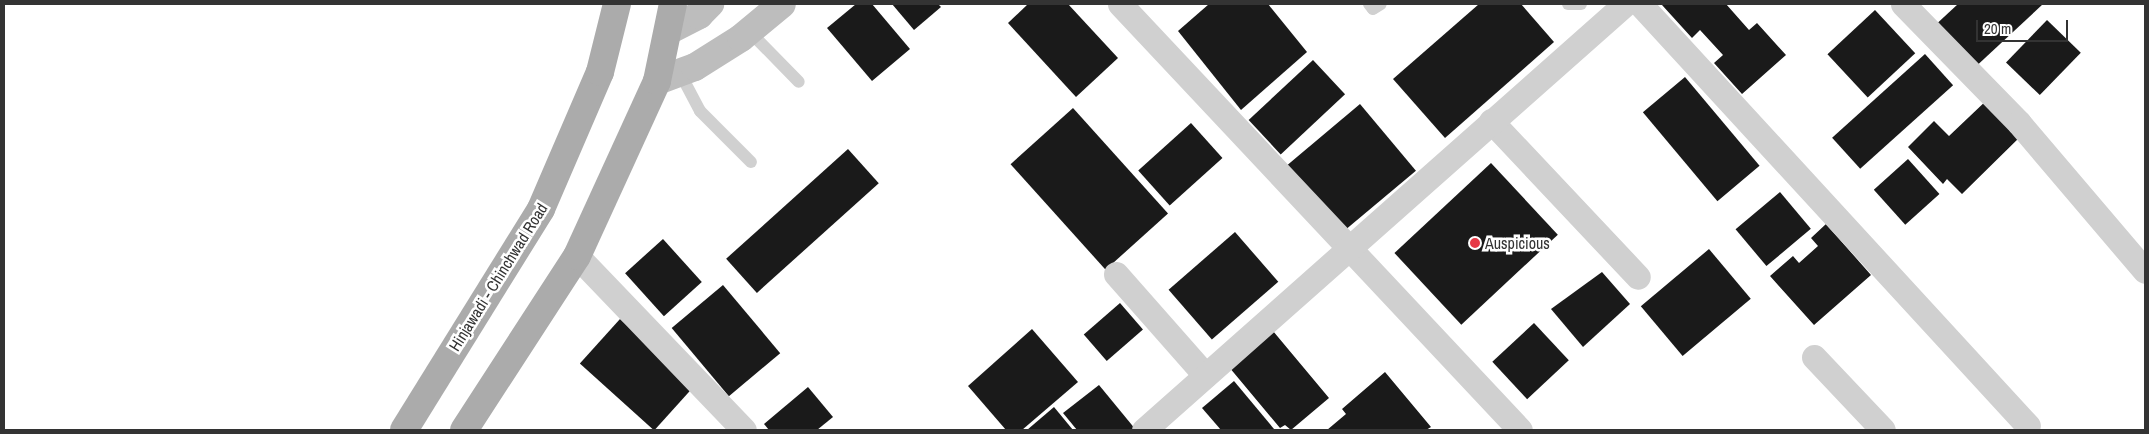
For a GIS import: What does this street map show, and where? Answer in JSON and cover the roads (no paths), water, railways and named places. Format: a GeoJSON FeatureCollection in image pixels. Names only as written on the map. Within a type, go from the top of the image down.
{"type":"FeatureCollection","features":[{"type":"Feature","properties":{"kind":"main road","name":"Hinjawadi - Chinchwad Road"},"geometry":{"type":"LineString","coordinates":[[404,430],[541,209],[600,72],[617,4]]}},
{"type":"Feature","properties":{"kind":"main road"},"geometry":{"type":"LineString","coordinates":[[464,430],[577,256],[669,77],[671,17]]}},
{"type":"Feature","properties":{"kind":"street"},"geometry":{"type":"LineString","coordinates":[[671,17],[699,15],[710,4]]}},
{"type":"Feature","properties":{"kind":"street"},"geometry":{"type":"LineString","coordinates":[[669,77],[695,67],[749,31],[782,4]]}},
{"type":"Feature","properties":{"kind":"street"},"geometry":{"type":"LineString","coordinates":[[1120,4],[1346,248],[1520,430]]}},
{"type":"Feature","properties":{"kind":"street"},"geometry":{"type":"LineString","coordinates":[[1144,430],[1346,248],[1625,4]]}},
{"type":"Feature","properties":{"kind":"street"},"geometry":{"type":"LineString","coordinates":[[1640,4],[2028,426]]}},
{"type":"Feature","properties":{"kind":"street"},"geometry":{"type":"LineString","coordinates":[[1903,4],[2019,123],[2145,271]]}},
{"type":"Feature","properties":{"kind":"street"},"geometry":{"type":"LineString","coordinates":[[1491,121],[1638,277]]}},
{"type":"Feature","properties":{"kind":"street"},"geometry":{"type":"LineString","coordinates":[[577,256],[744,430]]}},
{"type":"Feature","properties":{"kind":"street"},"geometry":{"type":"LineString","coordinates":[[1116,274],[1206,375]]}},
{"type":"Feature","properties":{"kind":"street"},"geometry":{"type":"LineString","coordinates":[[1814,357],[1883,430]]}},
{"type":"Feature","properties":{"kind":"lane"},"geometry":{"type":"LineString","coordinates":[[1369,4],[1373,10],[1381,4]]}},
{"type":"Feature","properties":{"kind":"lane"},"geometry":{"type":"LineString","coordinates":[[1568,4],[1581,4]]}},
{"type":"Feature","properties":{"kind":"lane"},"geometry":{"type":"LineString","coordinates":[[749,31],[799,82]]}},
{"type":"Feature","properties":{"kind":"lane"},"geometry":{"type":"LineString","coordinates":[[669,77],[751,162]]}},
{"type":"Feature","properties":{"kind":"place","name":"Auspicious"},"geometry":{"type":"Point","coordinates":[1475,243]}}]}
